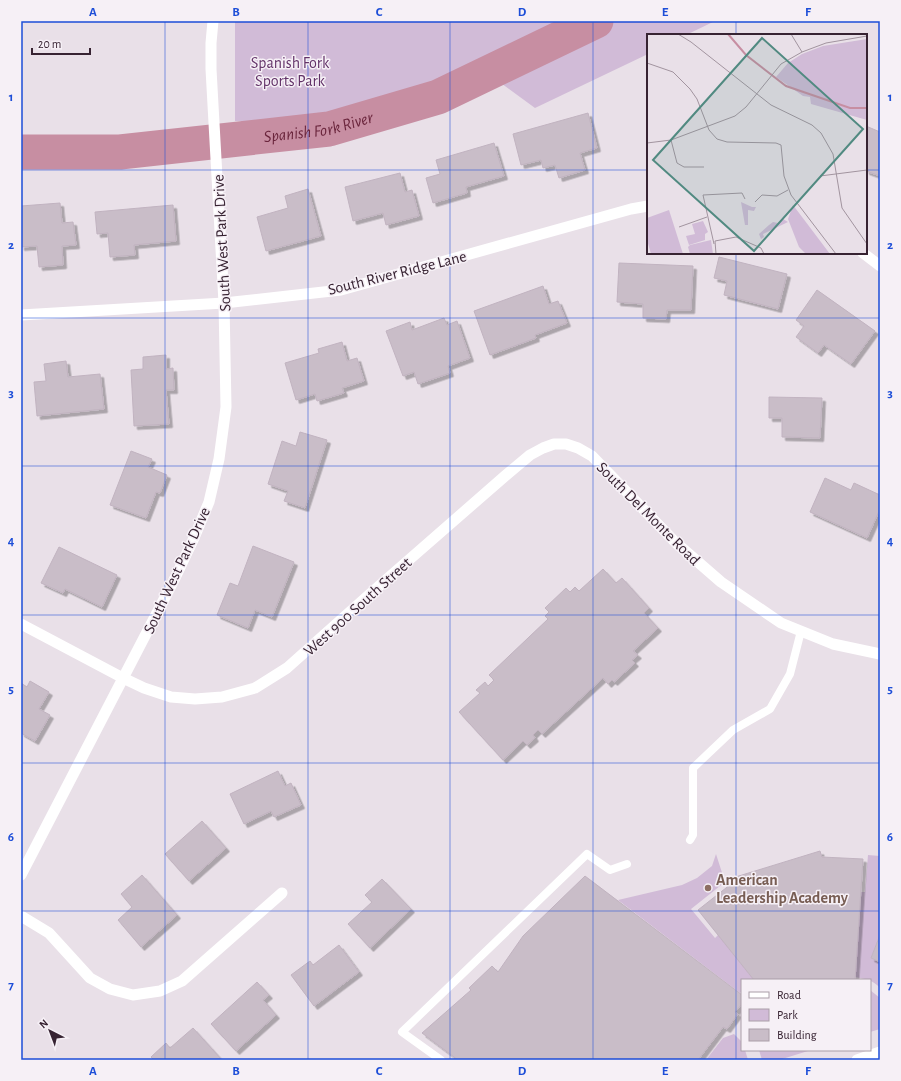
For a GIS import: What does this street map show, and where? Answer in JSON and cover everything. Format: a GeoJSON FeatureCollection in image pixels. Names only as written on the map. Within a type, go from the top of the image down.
{"type":"FeatureCollection","features":[{"type":"Feature","properties":{"kind":"street","name":"South West Park Drive"},"geometry":{"type":"LineString","coordinates":[[21,875],[175,578],[209,502],[219,459],[226,406],[224,303],[211,69],[213,21]]}},
{"type":"Feature","properties":{"kind":"street","name":"South River Ridge Lane"},"geometry":{"type":"LineString","coordinates":[[21,315],[224,303],[341,290],[631,209],[647,206]]}},
{"type":"Feature","properties":{"kind":"street"},"geometry":{"type":"LineString","coordinates":[[864,254],[880,266]]}},
{"type":"Feature","properties":{"kind":"street","name":"West 900 South Street"},"geometry":{"type":"LineString","coordinates":[[21,624],[123,678],[144,688],[171,697],[195,699],[222,697],[255,688],[286,668],[530,455],[554,444],[566,444]]}},
{"type":"Feature","properties":{"kind":"street","name":"South Del Monte Road"},"geometry":{"type":"LineString","coordinates":[[566,444],[578,448],[592,456],[675,542],[721,582],[781,623],[833,644],[880,654]]}},
{"type":"Feature","properties":{"kind":"street"},"geometry":{"type":"LineString","coordinates":[[21,916],[49,933],[90,978],[110,989],[133,995],[160,992],[182,981],[282,893]]}},
{"type":"Feature","properties":{"kind":"street"},"geometry":{"type":"LineString","coordinates":[[857,1060],[880,1052]]}},
{"type":"Feature","properties":{"kind":"lane"},"geometry":{"type":"LineString","coordinates":[[690,840],[693,836],[693,768],[733,730],[770,709],[790,674],[801,631]]}},
{"type":"Feature","properties":{"kind":"lane"},"geometry":{"type":"LineString","coordinates":[[441,1060],[402,1032],[587,854],[610,870],[628,864]]}},
{"type":"Feature","properties":{"kind":"green space","name":"Spanish Fork Sports Park"},"geometry":{"type":"Polygon","coordinates":[[[235,21],[715,21],[688,34],[647,34],[647,54],[535,108],[494,78],[456,100],[241,128],[241,121],[235,121],[235,21]]]}},
{"type":"Feature","properties":{"kind":"green space"},"geometry":{"type":"Polygon","coordinates":[[[716,854],[725,882],[691,909],[715,938],[718,935],[753,979],[741,979],[740,993],[618,900],[682,885],[697,878],[712,866],[716,854]]]}},
{"type":"Feature","properties":{"kind":"green space"},"geometry":{"type":"Polygon","coordinates":[[[868,855],[880,856],[880,935],[871,958],[880,962],[880,988],[871,982],[871,979],[855,977],[861,892],[865,892],[868,855]]]}},
{"type":"Feature","properties":{"kind":"green space"},"geometry":{"type":"Polygon","coordinates":[[[871,991],[880,998],[880,1029],[871,1032],[871,991]]]}},
{"type":"Feature","properties":{"kind":"green space"},"geometry":{"type":"Polygon","coordinates":[[[734,1034],[741,1041],[741,1051],[745,1051],[748,1060],[706,1060],[723,1038],[734,1034]]]}},
{"type":"Feature","properties":{"kind":"green space"},"geometry":{"type":"Polygon","coordinates":[[[759,1051],[808,1051],[779,1060],[762,1060],[759,1051]]]}},
{"type":"Feature","properties":{"kind":"building"},"geometry":{"type":"Polygon","coordinates":[[[588,113],[597,148],[580,153],[585,170],[559,178],[555,165],[543,168],[541,160],[521,165],[513,134],[588,113]]]}},
{"type":"Feature","properties":{"kind":"building"},"geometry":{"type":"Polygon","coordinates":[[[867,126],[880,132],[880,176],[867,171],[867,126]]]}},
{"type":"Feature","properties":{"kind":"building"},"geometry":{"type":"Polygon","coordinates":[[[494,143],[504,176],[466,187],[467,193],[433,203],[426,178],[440,174],[436,160],[494,143]]]}},
{"type":"Feature","properties":{"kind":"building"},"geometry":{"type":"Polygon","coordinates":[[[400,173],[405,192],[412,190],[419,216],[386,225],[383,213],[353,221],[345,187],[400,173]]]}},
{"type":"Feature","properties":{"kind":"building"},"geometry":{"type":"Polygon","coordinates":[[[308,189],[321,236],[266,251],[257,217],[288,208],[285,196],[308,189]]]}},
{"type":"Feature","properties":{"kind":"building"},"geometry":{"type":"Polygon","coordinates":[[[60,203],[62,223],[73,222],[76,245],[62,246],[63,265],[39,267],[37,246],[21,247],[21,206],[60,203]]]}},
{"type":"Feature","properties":{"kind":"building"},"geometry":{"type":"Polygon","coordinates":[[[173,205],[176,241],[134,245],[135,255],[110,257],[108,233],[97,234],[95,212],[173,205]]]}},
{"type":"Feature","properties":{"kind":"building"},"geometry":{"type":"Polygon","coordinates":[[[719,257],[787,274],[778,309],[724,295],[727,281],[714,278],[719,257]]]}},
{"type":"Feature","properties":{"kind":"building"},"geometry":{"type":"Polygon","coordinates":[[[619,263],[693,266],[691,310],[667,310],[666,319],[643,318],[643,304],[617,302],[619,263]]]}},
{"type":"Feature","properties":{"kind":"building"},"geometry":{"type":"Polygon","coordinates":[[[543,286],[549,304],[558,301],[567,323],[535,335],[536,338],[490,355],[474,311],[543,286]]]}},
{"type":"Feature","properties":{"kind":"building"},"geometry":{"type":"Polygon","coordinates":[[[817,290],[875,331],[851,364],[824,345],[818,353],[796,337],[804,326],[796,320],[817,290]]]}},
{"type":"Feature","properties":{"kind":"building"},"geometry":{"type":"Polygon","coordinates":[[[444,318],[447,325],[457,321],[470,358],[448,366],[450,373],[418,384],[414,372],[403,376],[386,331],[410,322],[412,330],[444,318]]]}},
{"type":"Feature","properties":{"kind":"building"},"geometry":{"type":"Polygon","coordinates":[[[342,342],[347,361],[357,358],[364,381],[342,388],[344,393],[317,401],[315,394],[296,400],[285,363],[319,353],[318,349],[342,342]]]}},
{"type":"Feature","properties":{"kind":"building"},"geometry":{"type":"Polygon","coordinates":[[[166,355],[166,369],[173,368],[174,390],[166,390],[169,424],[134,426],[131,370],[143,369],[143,357],[166,355]]]}},
{"type":"Feature","properties":{"kind":"building"},"geometry":{"type":"Polygon","coordinates":[[[66,361],[68,377],[100,374],[104,409],[37,416],[34,382],[46,381],[44,364],[66,361]]]}},
{"type":"Feature","properties":{"kind":"building"},"geometry":{"type":"Polygon","coordinates":[[[769,397],[822,398],[820,438],[782,437],[782,418],[769,418],[769,397]]]}},
{"type":"Feature","properties":{"kind":"building"},"geometry":{"type":"Polygon","coordinates":[[[300,432],[327,440],[305,508],[284,501],[288,491],[268,484],[282,441],[296,446],[300,432]]]}},
{"type":"Feature","properties":{"kind":"building"},"geometry":{"type":"Polygon","coordinates":[[[131,451],[152,459],[148,467],[167,475],[160,493],[156,492],[146,518],[110,505],[131,451]]]}},
{"type":"Feature","properties":{"kind":"building"},"geometry":{"type":"Polygon","coordinates":[[[825,478],[851,490],[854,483],[880,495],[880,509],[867,538],[810,512],[825,478]]]}},
{"type":"Feature","properties":{"kind":"building"},"geometry":{"type":"Polygon","coordinates":[[[253,546],[294,562],[272,617],[255,610],[248,628],[217,615],[230,583],[238,586],[253,546]]]}},
{"type":"Feature","properties":{"kind":"building"},"geometry":{"type":"Polygon","coordinates":[[[59,547],[117,575],[102,607],[65,589],[63,593],[41,583],[59,547]]]}},
{"type":"Feature","properties":{"kind":"building"},"geometry":{"type":"Polygon","coordinates":[[[603,569],[616,583],[622,578],[649,608],[644,613],[658,628],[633,651],[638,655],[632,660],[635,663],[614,682],[612,680],[608,684],[603,678],[542,734],[538,730],[533,735],[535,738],[527,745],[523,741],[503,760],[459,712],[480,693],[476,690],[485,682],[488,686],[494,680],[489,675],[548,619],[545,616],[549,612],[545,608],[566,588],[570,592],[575,587],[579,591],[603,569]]]}},
{"type":"Feature","properties":{"kind":"building"},"geometry":{"type":"Polygon","coordinates":[[[30,681],[49,692],[39,709],[50,715],[35,741],[21,733],[21,683],[27,687],[30,681]]]}},
{"type":"Feature","properties":{"kind":"building"},"geometry":{"type":"Polygon","coordinates":[[[278,771],[285,786],[291,783],[301,805],[274,817],[271,811],[244,824],[230,794],[278,771]]]}},
{"type":"Feature","properties":{"kind":"building"},"geometry":{"type":"Polygon","coordinates":[[[202,821],[226,848],[189,881],[165,854],[202,821]]]}},
{"type":"Feature","properties":{"kind":"building"},"geometry":{"type":"Polygon","coordinates":[[[820,851],[822,857],[863,859],[855,979],[753,979],[698,910],[731,884],[729,879],[820,851]]]}},
{"type":"Feature","properties":{"kind":"building"},"geometry":{"type":"Polygon","coordinates":[[[142,875],[177,915],[141,947],[118,920],[132,907],[121,894],[142,875]]]}},
{"type":"Feature","properties":{"kind":"building"},"geometry":{"type":"Polygon","coordinates":[[[585,876],[741,994],[741,1005],[735,1012],[738,1014],[727,1029],[723,1027],[698,1060],[458,1060],[422,1033],[471,990],[469,988],[492,966],[498,972],[523,936],[585,876]]]}},
{"type":"Feature","properties":{"kind":"building"},"geometry":{"type":"Polygon","coordinates":[[[382,879],[411,909],[370,948],[348,924],[372,902],[365,895],[382,879]]]}},
{"type":"Feature","properties":{"kind":"building"},"geometry":{"type":"Polygon","coordinates":[[[880,935],[880,962],[871,958],[880,935]]]}},
{"type":"Feature","properties":{"kind":"building"},"geometry":{"type":"Polygon","coordinates":[[[339,945],[359,972],[314,1006],[291,975],[310,961],[313,965],[339,945]]]}},
{"type":"Feature","properties":{"kind":"building"},"geometry":{"type":"Polygon","coordinates":[[[257,982],[269,995],[263,1000],[276,1015],[236,1051],[211,1024],[257,982]]]}},
{"type":"Feature","properties":{"kind":"building"},"geometry":{"type":"Polygon","coordinates":[[[193,1028],[222,1060],[154,1060],[151,1057],[166,1043],[170,1048],[193,1028]]]}},
{"type":"Feature","properties":{"kind":"waterway","name":"Spanish Fork River"},"geometry":{"type":"LineString","coordinates":[[21,152],[120,152],[329,129],[438,97],[596,21]]}},
{"type":"Feature","properties":{"kind":"place","name":"American Leadership Academy"},"geometry":{"type":"Point","coordinates":[708,888]}}]}
